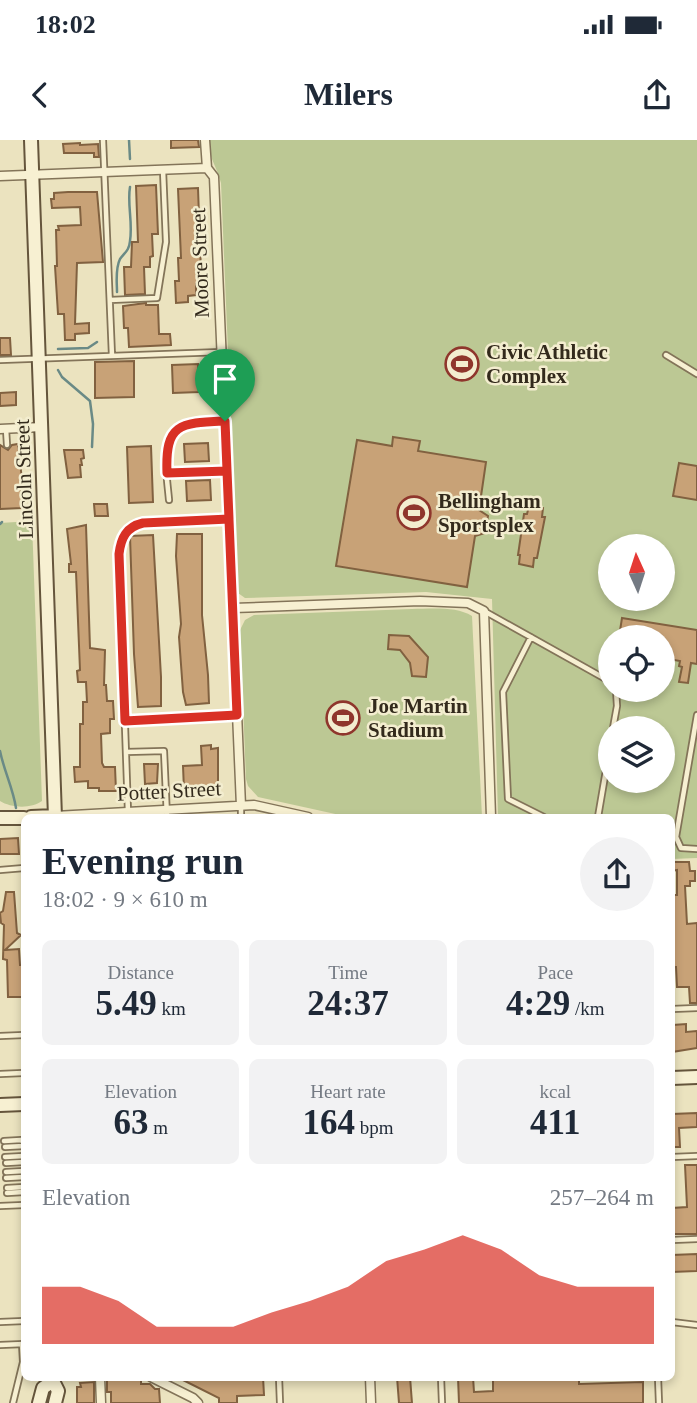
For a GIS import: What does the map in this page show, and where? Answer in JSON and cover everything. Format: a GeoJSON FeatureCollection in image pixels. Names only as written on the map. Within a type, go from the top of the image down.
{"type":"FeatureCollection","features":[{"type":"Feature","properties":{"kind":"street","name":"Lincoln Street"},"geometry":{"type":"LineString","coordinates":[[31,140],[55,814]]}},
{"type":"Feature","properties":{"kind":"street","name":"Moore Street"},"geometry":{"type":"LineString","coordinates":[[205,140],[207,168],[214,177],[241,806]]}},
{"type":"Feature","properties":{"kind":"street"},"geometry":{"type":"LineString","coordinates":[[0,176],[207,168]]}},
{"type":"Feature","properties":{"kind":"street"},"geometry":{"type":"LineString","coordinates":[[3,429],[42,427]]}},
{"type":"Feature","properties":{"kind":"street"},"geometry":{"type":"LineString","coordinates":[[233,608],[420,601],[468,603],[484,611],[491,814]]}},
{"type":"Feature","properties":{"kind":"street","name":"Potter Street"},"geometry":{"type":"LineString","coordinates":[[99,814],[218,812],[241,806],[293,814]]}},
{"type":"Feature","properties":{"kind":"street"},"geometry":{"type":"LineString","coordinates":[[0,818],[21,818]]}},
{"type":"Feature","properties":{"kind":"street"},"geometry":{"type":"LineString","coordinates":[[675,1078],[697,1077]]}},
{"type":"Feature","properties":{"kind":"street"},"geometry":{"type":"LineString","coordinates":[[0,1105],[21,1104]]}},
{"type":"Feature","properties":{"kind":"street"},"geometry":{"type":"LineString","coordinates":[[39,1403],[43,1388],[51,1381]]}},
{"type":"Feature","properties":{"kind":"street"},"geometry":{"type":"LineString","coordinates":[[54,1381],[58,1391],[55,1403]]}},
{"type":"Feature","properties":{"kind":"street"},"geometry":{"type":"LineString","coordinates":[[100,1381],[101,1403]]}},
{"type":"Feature","properties":{"kind":"street"},"geometry":{"type":"LineString","coordinates":[[159,1381],[198,1403]]}},
{"type":"Feature","properties":{"kind":"street"},"geometry":{"type":"LineString","coordinates":[[370,1381],[370,1403]]}},
{"type":"Feature","properties":{"kind":"lane"},"geometry":{"type":"LineString","coordinates":[[103,140],[112,356]]}},
{"type":"Feature","properties":{"kind":"lane"},"geometry":{"type":"LineString","coordinates":[[110,300],[157,298],[166,242],[163,170]]}},
{"type":"Feature","properties":{"kind":"lane"},"geometry":{"type":"LineString","coordinates":[[0,360],[222,352]]}},
{"type":"Feature","properties":{"kind":"lane"},"geometry":{"type":"LineString","coordinates":[[666,355],[697,374]]}},
{"type":"Feature","properties":{"kind":"lane"},"geometry":{"type":"LineString","coordinates":[[169,500],[166,450],[169,440],[190,423],[225,421]]}},
{"type":"Feature","properties":{"kind":"lane"},"geometry":{"type":"LineString","coordinates":[[3,429],[7,445]]}},
{"type":"Feature","properties":{"kind":"lane"},"geometry":{"type":"LineString","coordinates":[[167,473],[227,471]]}},
{"type":"Feature","properties":{"kind":"lane"},"geometry":{"type":"LineString","coordinates":[[128,812],[119,554],[125,533],[133,525],[143,523],[229,519]]}},
{"type":"Feature","properties":{"kind":"lane"},"geometry":{"type":"LineString","coordinates":[[484,611],[598,675]]}},
{"type":"Feature","properties":{"kind":"lane"},"geometry":{"type":"LineString","coordinates":[[531,637],[503,692],[508,799],[538,814]]}},
{"type":"Feature","properties":{"kind":"lane"},"geometry":{"type":"LineString","coordinates":[[125,721],[237,715]]}},
{"type":"Feature","properties":{"kind":"lane"},"geometry":{"type":"LineString","coordinates":[[697,715],[676,837],[681,848],[697,849]]}},
{"type":"Feature","properties":{"kind":"lane"},"geometry":{"type":"LineString","coordinates":[[126,752],[164,751],[167,814]]}},
{"type":"Feature","properties":{"kind":"lane"},"geometry":{"type":"LineString","coordinates":[[599,814],[602,793]]}},
{"type":"Feature","properties":{"kind":"lane"},"geometry":{"type":"LineString","coordinates":[[241,806],[242,814]]}},
{"type":"Feature","properties":{"kind":"lane"},"geometry":{"type":"LineString","coordinates":[[0,870],[21,868]]}},
{"type":"Feature","properties":{"kind":"lane"},"geometry":{"type":"LineString","coordinates":[[675,1009],[697,1008]]}},
{"type":"Feature","properties":{"kind":"lane"},"geometry":{"type":"LineString","coordinates":[[0,1037],[21,1035]]}},
{"type":"Feature","properties":{"kind":"lane"},"geometry":{"type":"LineString","coordinates":[[0,1074],[21,1073]]}},
{"type":"Feature","properties":{"kind":"lane"},"geometry":{"type":"LineString","coordinates":[[5,1144],[21,1143]]}},
{"type":"Feature","properties":{"kind":"lane"},"geometry":{"type":"LineString","coordinates":[[675,1157],[697,1156]]}},
{"type":"Feature","properties":{"kind":"lane"},"geometry":{"type":"LineString","coordinates":[[21,1157],[5,1160],[21,1162]]}},
{"type":"Feature","properties":{"kind":"lane"},"geometry":{"type":"LineString","coordinates":[[21,1172],[6,1175],[21,1177]]}},
{"type":"Feature","properties":{"kind":"lane"},"geometry":{"type":"LineString","coordinates":[[7,1190],[21,1190]]}},
{"type":"Feature","properties":{"kind":"lane"},"geometry":{"type":"LineString","coordinates":[[0,1206],[21,1205]]}},
{"type":"Feature","properties":{"kind":"lane"},"geometry":{"type":"LineString","coordinates":[[675,1240],[697,1239]]}},
{"type":"Feature","properties":{"kind":"lane"},"geometry":{"type":"LineString","coordinates":[[0,1322],[21,1321]]}},
{"type":"Feature","properties":{"kind":"lane"},"geometry":{"type":"LineString","coordinates":[[675,1322],[697,1325]]}},
{"type":"Feature","properties":{"kind":"lane"},"geometry":{"type":"LineString","coordinates":[[0,1345],[21,1344]]}},
{"type":"Feature","properties":{"kind":"lane"},"geometry":{"type":"LineString","coordinates":[[13,1403],[21,1370]]}},
{"type":"Feature","properties":{"kind":"lane"},"geometry":{"type":"LineString","coordinates":[[279,1381],[280,1403]]}},
{"type":"Feature","properties":{"kind":"lane"},"geometry":{"type":"LineString","coordinates":[[441,1381],[442,1403]]}},
{"type":"Feature","properties":{"kind":"lane"},"geometry":{"type":"LineString","coordinates":[[658,1381],[659,1403]]}},
{"type":"Feature","properties":{"kind":"green space","name":"Civic Athletic Complex"},"geometry":{"type":"Polygon","coordinates":[[[208,140],[697,140],[697,858],[675,859],[675,814],[498,814],[492,599],[426,592],[245,598],[238,593],[221,183],[208,140]]]}},
{"type":"Feature","properties":{"kind":"green space"},"geometry":{"type":"Polygon","coordinates":[[[32,521],[42,801],[21,807],[0,801],[0,523],[32,521]]]}},
{"type":"Feature","properties":{"kind":"green space","name":"Joe Martin Stadium"},"geometry":{"type":"Polygon","coordinates":[[[451,609],[472,616],[482,814],[335,814],[258,797],[248,786],[246,779],[240,630],[245,620],[254,615],[451,609]]]}},
{"type":"Feature","properties":{"kind":"building"},"geometry":{"type":"Polygon","coordinates":[[[171,140],[198,140],[199,147],[171,148],[171,140]]]}},
{"type":"Feature","properties":{"kind":"building"},"geometry":{"type":"Polygon","coordinates":[[[63,144],[98,144],[99,157],[94,157],[94,153],[64,153],[63,144]]]}},
{"type":"Feature","properties":{"kind":"building"},"geometry":{"type":"Polygon","coordinates":[[[156,185],[158,234],[152,234],[153,256],[150,257],[150,267],[144,267],[145,294],[125,295],[124,267],[131,267],[132,242],[138,242],[136,186],[156,185]]]}},
{"type":"Feature","properties":{"kind":"building"},"geometry":{"type":"Polygon","coordinates":[[[198,188],[201,272],[198,272],[199,284],[196,284],[196,295],[188,296],[188,302],[176,303],[175,281],[179,281],[178,258],[181,258],[178,189],[198,188]]]}},
{"type":"Feature","properties":{"kind":"building"},"geometry":{"type":"Polygon","coordinates":[[[97,192],[103,262],[77,263],[75,324],[89,323],[89,333],[75,334],[75,340],[65,340],[64,314],[58,314],[56,230],[59,230],[58,226],[81,225],[80,207],[52,208],[51,199],[54,199],[54,193],[97,192]]]}},
{"type":"Feature","properties":{"kind":"building"},"geometry":{"type":"Polygon","coordinates":[[[146,303],[158,305],[159,334],[170,334],[171,345],[129,347],[128,328],[124,328],[123,306],[146,303]]]}},
{"type":"Feature","properties":{"kind":"building"},"geometry":{"type":"Polygon","coordinates":[[[0,338],[10,338],[11,355],[0,355],[0,338]]]}},
{"type":"Feature","properties":{"kind":"building"},"geometry":{"type":"Polygon","coordinates":[[[134,361],[134,397],[95,398],[95,362],[134,361]]]}},
{"type":"Feature","properties":{"kind":"building"},"geometry":{"type":"Polygon","coordinates":[[[198,364],[199,392],[173,393],[172,365],[198,364]]]}},
{"type":"Feature","properties":{"kind":"building"},"geometry":{"type":"Polygon","coordinates":[[[16,392],[16,405],[0,406],[0,393],[16,392]]]}},
{"type":"Feature","properties":{"kind":"building","name":"Bellingham Sportsplex"},"geometry":{"type":"Polygon","coordinates":[[[393,437],[420,441],[418,451],[486,462],[479,510],[488,516],[485,533],[475,536],[467,587],[336,566],[357,440],[392,446],[393,437]]]}},
{"type":"Feature","properties":{"kind":"building"},"geometry":{"type":"Polygon","coordinates":[[[208,443],[209,461],[185,462],[184,444],[208,443]]]}},
{"type":"Feature","properties":{"kind":"building"},"geometry":{"type":"Polygon","coordinates":[[[18,444],[23,489],[22,508],[0,509],[0,445],[8,450],[12,445],[18,444]]]}},
{"type":"Feature","properties":{"kind":"building"},"geometry":{"type":"Polygon","coordinates":[[[151,446],[153,502],[129,503],[127,447],[151,446]]]}},
{"type":"Feature","properties":{"kind":"building"},"geometry":{"type":"Polygon","coordinates":[[[64,450],[83,450],[81,477],[68,478],[64,450]]]}},
{"type":"Feature","properties":{"kind":"building"},"geometry":{"type":"Polygon","coordinates":[[[679,463],[697,466],[697,500],[673,496],[679,463]]]}},
{"type":"Feature","properties":{"kind":"building"},"geometry":{"type":"Polygon","coordinates":[[[210,480],[211,500],[187,501],[186,481],[210,480]]]}},
{"type":"Feature","properties":{"kind":"building"},"geometry":{"type":"Polygon","coordinates":[[[94,504],[107,504],[108,516],[95,516],[94,504]]]}},
{"type":"Feature","properties":{"kind":"building"},"geometry":{"type":"Polygon","coordinates":[[[529,506],[543,508],[542,517],[545,517],[533,567],[519,564],[518,555],[524,514],[527,514],[529,506]]]}},
{"type":"Feature","properties":{"kind":"building"},"geometry":{"type":"Polygon","coordinates":[[[86,525],[90,648],[105,650],[104,685],[107,701],[113,701],[114,719],[110,719],[110,733],[101,734],[102,763],[104,767],[115,767],[116,791],[88,788],[88,781],[75,782],[74,767],[80,767],[83,702],[87,702],[86,682],[78,682],[77,671],[80,670],[76,572],[69,572],[71,564],[67,529],[86,525]]]}},
{"type":"Feature","properties":{"kind":"building"},"geometry":{"type":"Polygon","coordinates":[[[177,534],[202,534],[202,615],[209,703],[186,705],[183,692],[177,534]]]}},
{"type":"Feature","properties":{"kind":"building"},"geometry":{"type":"Polygon","coordinates":[[[153,535],[161,706],[138,707],[130,536],[153,535]]]}},
{"type":"Feature","properties":{"kind":"building"},"geometry":{"type":"Polygon","coordinates":[[[622,618],[666,625],[621,625],[622,618]]]}},
{"type":"Feature","properties":{"kind":"building"},"geometry":{"type":"Polygon","coordinates":[[[675,626],[697,630],[697,664],[691,663],[688,683],[679,682],[682,667],[679,666],[680,661],[675,660],[675,626]]]}},
{"type":"Feature","properties":{"kind":"building"},"geometry":{"type":"Polygon","coordinates":[[[389,635],[409,636],[428,657],[426,677],[412,676],[410,663],[400,650],[388,649],[389,635]]]}},
{"type":"Feature","properties":{"kind":"building"},"geometry":{"type":"Polygon","coordinates":[[[211,745],[211,749],[218,748],[218,789],[184,790],[183,766],[202,765],[201,746],[211,745]]]}},
{"type":"Feature","properties":{"kind":"building"},"geometry":{"type":"Polygon","coordinates":[[[144,764],[158,764],[157,783],[145,784],[144,764]]]}},
{"type":"Feature","properties":{"kind":"building"},"geometry":{"type":"Polygon","coordinates":[[[18,838],[19,854],[0,854],[0,839],[18,838]]]}},
{"type":"Feature","properties":{"kind":"building"},"geometry":{"type":"Polygon","coordinates":[[[675,862],[689,862],[690,871],[695,871],[695,881],[690,881],[690,886],[685,886],[687,924],[697,923],[697,1003],[690,1003],[689,987],[677,987],[675,862]]]}},
{"type":"Feature","properties":{"kind":"building"},"geometry":{"type":"Polygon","coordinates":[[[6,892],[14,892],[17,933],[21,935],[5,950],[19,949],[21,997],[8,997],[7,960],[3,959],[4,925],[1,923],[0,913],[3,911],[6,892]]]}},
{"type":"Feature","properties":{"kind":"building"},"geometry":{"type":"Polygon","coordinates":[[[686,1024],[686,1032],[697,1031],[697,1048],[675,1052],[675,1025],[686,1024]]]}},
{"type":"Feature","properties":{"kind":"building"},"geometry":{"type":"Polygon","coordinates":[[[697,1113],[697,1127],[679,1128],[680,1147],[675,1147],[675,1114],[697,1113]]]}},
{"type":"Feature","properties":{"kind":"building"},"geometry":{"type":"Polygon","coordinates":[[[685,1165],[697,1165],[697,1234],[675,1234],[675,1208],[687,1207],[685,1165]]]}},
{"type":"Feature","properties":{"kind":"building"},"geometry":{"type":"Polygon","coordinates":[[[697,1254],[697,1271],[675,1272],[675,1255],[697,1254]]]}},
{"type":"Feature","properties":{"kind":"building"},"geometry":{"type":"Polygon","coordinates":[[[107,1381],[141,1381],[141,1384],[150,1384],[159,1389],[160,1403],[111,1403],[111,1392],[107,1392],[107,1381]]]}},
{"type":"Feature","properties":{"kind":"building"},"geometry":{"type":"Polygon","coordinates":[[[185,1381],[263,1381],[264,1395],[237,1396],[237,1403],[219,1403],[219,1398],[185,1381]]]}},
{"type":"Feature","properties":{"kind":"building"},"geometry":{"type":"Polygon","coordinates":[[[397,1381],[410,1381],[412,1403],[399,1403],[397,1381]]]}},
{"type":"Feature","properties":{"kind":"building"},"geometry":{"type":"Polygon","coordinates":[[[458,1381],[473,1381],[474,1392],[493,1391],[493,1381],[579,1381],[579,1384],[643,1382],[643,1403],[459,1403],[458,1381]]]}},
{"type":"Feature","properties":{"kind":"building"},"geometry":{"type":"Polygon","coordinates":[[[94,1382],[94,1403],[77,1403],[77,1387],[81,1387],[80,1383],[94,1382]]]}},
{"type":"Feature","properties":{"kind":"waterway"},"geometry":{"type":"LineString","coordinates":[[129,140],[130,159]]}},
{"type":"Feature","properties":{"kind":"waterway"},"geometry":{"type":"LineString","coordinates":[[117,292],[118,263],[130,241],[130,187]]}},
{"type":"Feature","properties":{"kind":"waterway"},"geometry":{"type":"LineString","coordinates":[[58,349],[88,348],[97,342]]}},
{"type":"Feature","properties":{"kind":"waterway"},"geometry":{"type":"LineString","coordinates":[[58,370],[62,377],[90,401],[92,447]]}},
{"type":"Feature","properties":{"kind":"waterway"},"geometry":{"type":"LineString","coordinates":[[0,751],[16,808]]}},
{"type":"Feature","properties":{"kind":"place","name":"Civic Athletic Complex"},"geometry":{"type":"Point","coordinates":[462,364]}},
{"type":"Feature","properties":{"kind":"place","name":"Bellingham Sportsplex"},"geometry":{"type":"Point","coordinates":[414,513]}},
{"type":"Feature","properties":{"kind":"place","name":"Joe Martin Stadium"},"geometry":{"type":"Point","coordinates":[343,718]}},
{"type":"Feature","properties":{"kind":"route"},"geometry":{"type":"LineString","coordinates":[[225,421],[185,425],[171,437],[166,450],[167,473],[227,471],[229,519],[232,587],[237,715],[125,721],[119,554],[121,543],[125,533],[133,525],[229,519],[225,421]]}}]}
